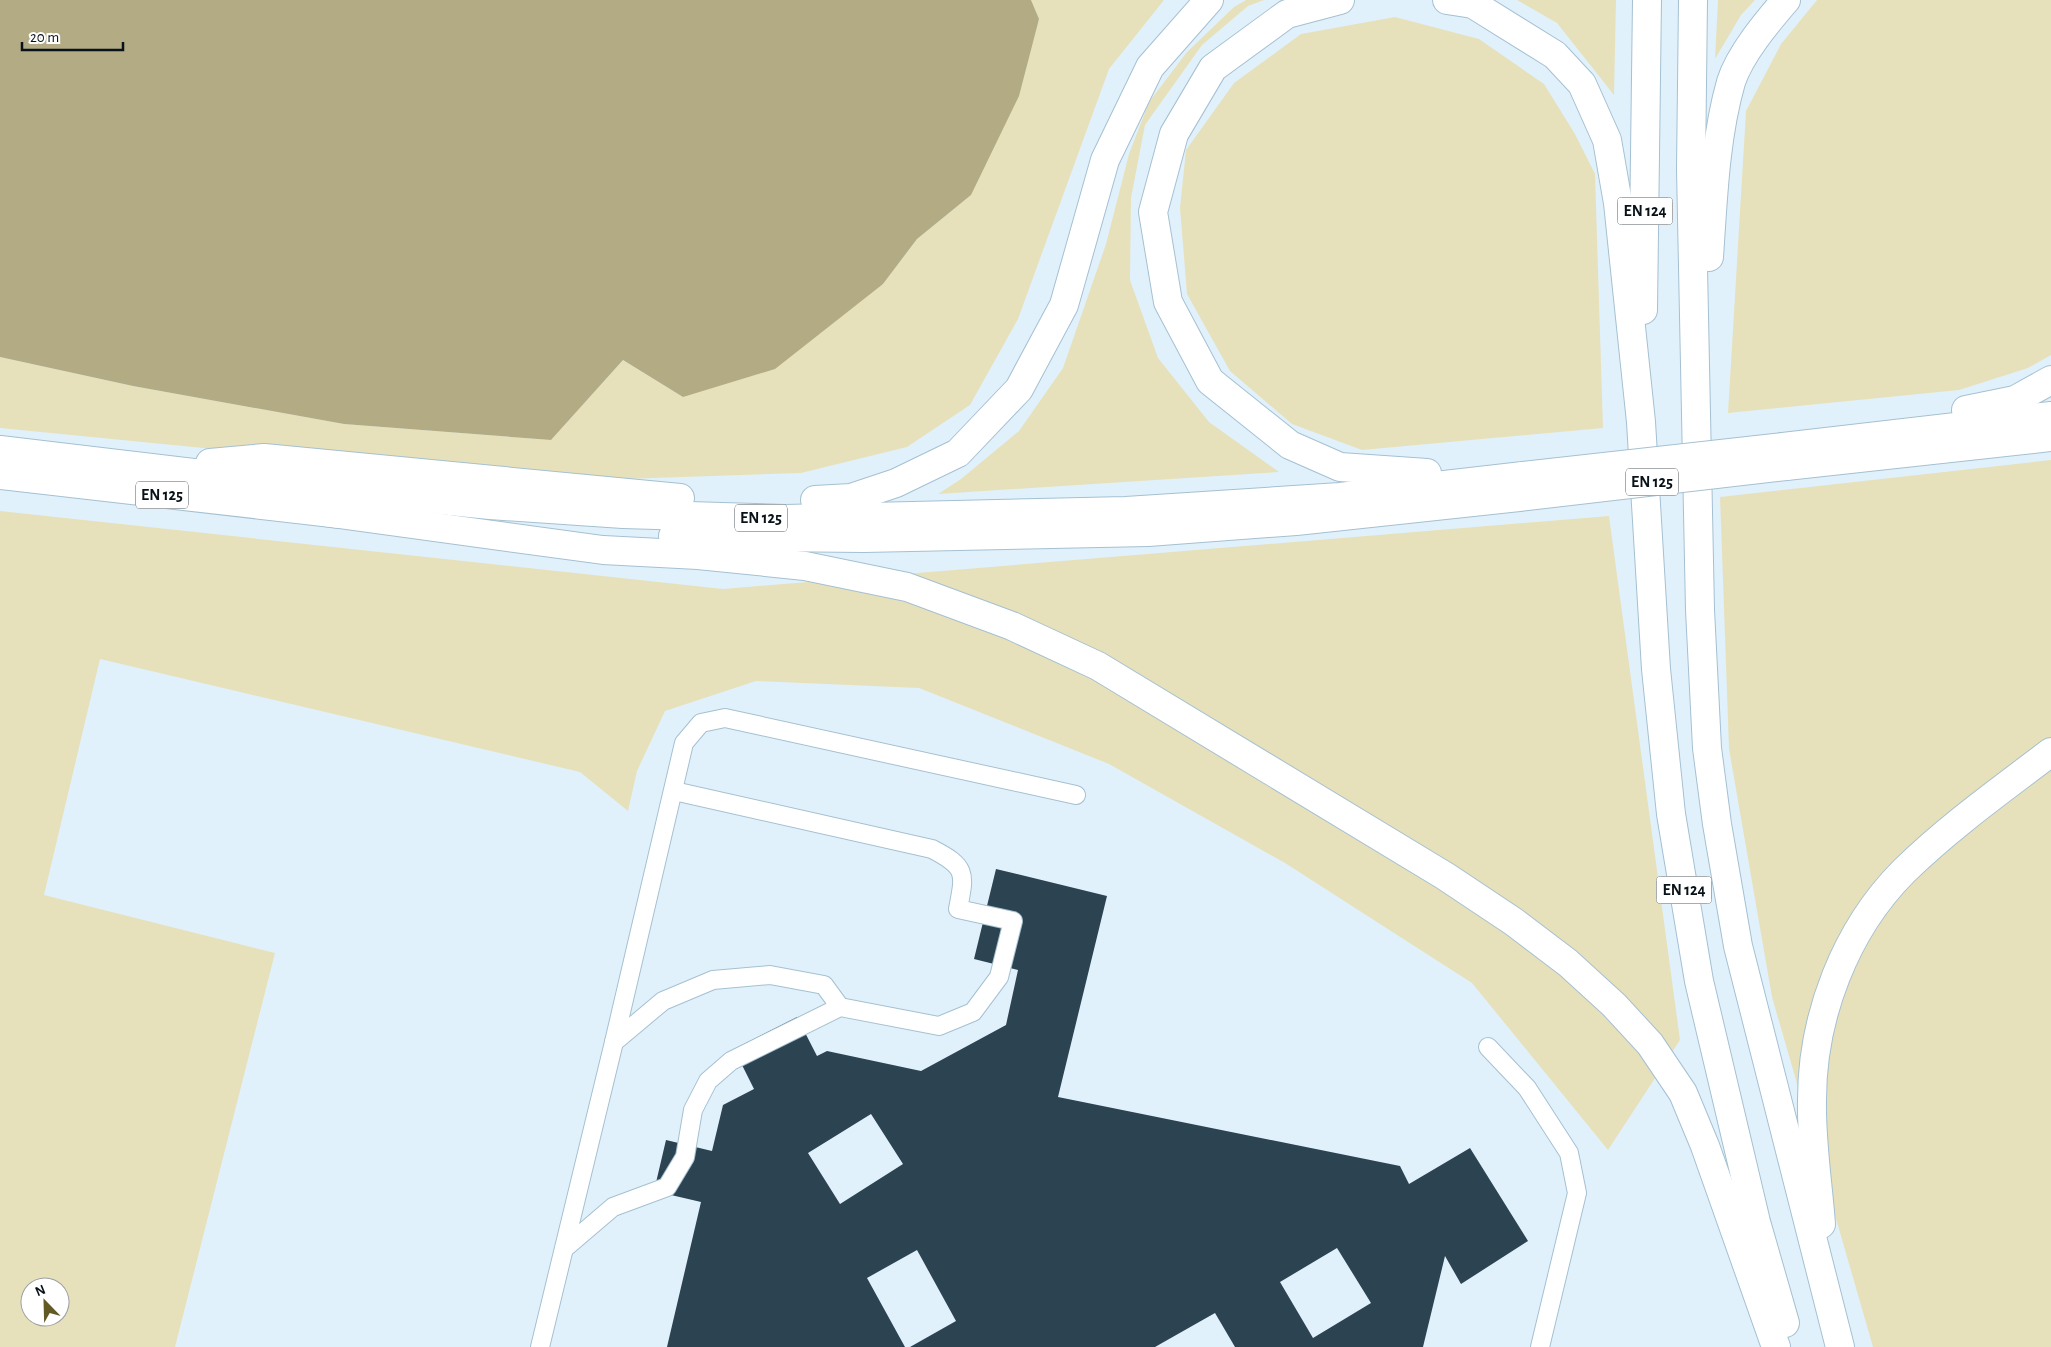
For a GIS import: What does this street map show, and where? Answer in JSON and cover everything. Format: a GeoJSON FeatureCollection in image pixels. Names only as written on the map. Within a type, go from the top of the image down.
{"type":"FeatureCollection","features":[{"type":"Feature","properties":{"kind":"main road"},"geometry":{"type":"LineString","coordinates":[[150,468],[264,458],[665,497],[778,502],[851,498],[896,483],[958,453],[1019,389],[1064,305],[1105,160],[1150,67],[1209,0]]}},
{"type":"Feature","properties":{"kind":"main road"},"geometry":{"type":"LineString","coordinates":[[1340,0],[1287,14],[1213,68],[1174,134],[1154,212],[1168,302],[1210,381],[1290,445],[1340,467],[1521,486]]}},
{"type":"Feature","properties":{"kind":"main road"},"geometry":{"type":"LineString","coordinates":[[1447,0],[1473,4],[1547,50],[1555,55],[1582,84],[1607,140],[1618,203],[1641,422]]}},
{"type":"Feature","properties":{"kind":"main road","name":"EN 124"},"geometry":{"type":"LineString","coordinates":[[1646,0],[1641,422],[1656,669],[1670,814],[1700,981],[1756,1222],[1792,1347]]}},
{"type":"Feature","properties":{"kind":"main road","name":"EN 124"},"geometry":{"type":"LineString","coordinates":[[1693,0],[1691,169],[1700,610],[1707,748],[1717,824],[1738,946],[1840,1347]]}},
{"type":"Feature","properties":{"kind":"main road"},"geometry":{"type":"LineString","coordinates":[[1697,398],[1720,137],[1732,81],[1758,32],[1786,0]]}},
{"type":"Feature","properties":{"kind":"main road"},"geometry":{"type":"LineString","coordinates":[[1882,436],[1950,414],[2015,400],[2051,380]]}},
{"type":"Feature","properties":{"kind":"main road","name":"EN 125"},"geometry":{"type":"LineString","coordinates":[[1784,457],[1882,436],[2051,416]]}},
{"type":"Feature","properties":{"kind":"main road","name":"EN 125"},"geometry":{"type":"LineString","coordinates":[[0,475],[324,512],[506,529],[688,537],[864,538],[1148,532],[1296,521],[1521,486],[1784,457],[2051,437]]}},
{"type":"Feature","properties":{"kind":"main road","name":"EN 125"},"geometry":{"type":"LineString","coordinates":[[0,450],[490,505],[623,514],[785,519],[1126,511],[1521,486]]}},
{"type":"Feature","properties":{"kind":"main road"},"geometry":{"type":"LineString","coordinates":[[324,512],[603,550],[698,555],[805,566],[907,587],[1012,626],[1098,666],[1445,876],[1514,922],[1568,963],[1614,1005],[1650,1044],[1683,1093],[1705,1146],[1776,1347]]}},
{"type":"Feature","properties":{"kind":"main road"},"geometry":{"type":"LineString","coordinates":[[1828,1303],[1812,1100],[1816,1044],[1832,983],[1861,925],[1904,872],[1976,808],[2051,752]]}},
{"type":"Feature","properties":{"kind":"lane"},"geometry":{"type":"LineString","coordinates":[[540,1347],[684,743],[701,723],[725,718],[1076,795]]}},
{"type":"Feature","properties":{"kind":"lane"},"geometry":{"type":"LineString","coordinates":[[565,1248],[613,1207],[667,1187],[685,1157],[693,1110],[708,1081],[731,1061],[840,1006],[939,1026],[973,1012],[998,977],[1013,921],[958,909],[964,880],[954,860],[932,849],[674,790]]}},
{"type":"Feature","properties":{"kind":"lane"},"geometry":{"type":"LineString","coordinates":[[614,1042],[663,1001],[713,980],[770,975],[824,985],[840,1006]]}},
{"type":"Feature","properties":{"kind":"lane"},"geometry":{"type":"LineString","coordinates":[[1488,1047],[1527,1088],[1569,1152],[1577,1193],[1540,1347]]}},
{"type":"Feature","properties":{"kind":"shaded area"},"geometry":{"type":"Polygon","coordinates":[[[0,0],[1031,0],[1039,19],[1019,96],[971,195],[917,239],[883,284],[775,369],[683,397],[623,360],[551,440],[344,424],[133,386],[0,357],[0,0]]]}},
{"type":"Feature","properties":{"kind":"shaded area"},"geometry":{"type":"Polygon","coordinates":[[[1031,0],[1164,0],[1109,69],[1018,319],[970,405],[907,447],[801,473],[623,479],[501,466],[254,453],[0,428],[0,357],[133,386],[344,424],[551,440],[623,360],[683,397],[883,284],[917,239],[971,195],[1039,20],[1031,0]]]}},
{"type":"Feature","properties":{"kind":"shaded area"},"geometry":{"type":"Polygon","coordinates":[[[1246,0],[1264,0],[1248,6],[1202,45],[1145,125],[1131,198],[1130,280],[1158,358],[1209,422],[1279,472],[938,494],[961,479],[1019,431],[1063,368],[1106,244],[1129,154],[1149,102],[1187,52],[1234,7],[1246,0]]]}},
{"type":"Feature","properties":{"kind":"shaded area"},"geometry":{"type":"Polygon","coordinates":[[[1517,0],[1616,0],[1614,95],[1557,23],[1517,0]]]}},
{"type":"Feature","properties":{"kind":"shaded area"},"geometry":{"type":"Polygon","coordinates":[[[1718,0],[1755,0],[1741,15],[1715,59],[1718,0]]]}},
{"type":"Feature","properties":{"kind":"shaded area"},"geometry":{"type":"Polygon","coordinates":[[[1817,0],[2051,0],[2051,355],[2028,368],[1959,390],[1728,413],[1746,111],[1781,44],[1817,0]]]}},
{"type":"Feature","properties":{"kind":"shaded area"},"geometry":{"type":"Polygon","coordinates":[[[1395,17],[1479,39],[1544,84],[1575,134],[1595,174],[1603,428],[1362,450],[1292,424],[1230,371],[1187,294],[1180,208],[1186,150],[1234,83],[1301,34],[1395,17]]]}},
{"type":"Feature","properties":{"kind":"shaded area"},"geometry":{"type":"Polygon","coordinates":[[[2051,460],[2051,1347],[1873,1347],[1772,997],[1729,749],[1720,497],[2051,460]]]}},
{"type":"Feature","properties":{"kind":"shaded area"},"geometry":{"type":"Polygon","coordinates":[[[0,511],[723,589],[1609,516],[1680,1040],[1608,1150],[1472,983],[1285,863],[1109,764],[919,688],[756,681],[665,711],[637,771],[628,811],[580,772],[100,659],[44,895],[275,953],[175,1347],[0,1347],[0,511]]]}},
{"type":"Feature","properties":{"kind":"building"},"geometry":{"type":"Polygon","coordinates":[[[996,869],[1107,896],[1058,1097],[1400,1166],[1409,1184],[1470,1148],[1528,1241],[1461,1284],[1445,1256],[1423,1347],[1235,1347],[1215,1313],[1155,1347],[910,1347],[956,1321],[917,1250],[867,1278],[905,1347],[667,1347],[701,1202],[654,1191],[666,1140],[712,1151],[723,1105],[754,1089],[734,1049],[797,1017],[817,1056],[827,1051],[921,1071],[1006,1025],[1018,970],[974,959],[996,869]],[[871,1114],[808,1153],[840,1204],[903,1164],[871,1114]],[[1337,1248],[1280,1282],[1313,1338],[1371,1303],[1337,1248]]]}}]}
